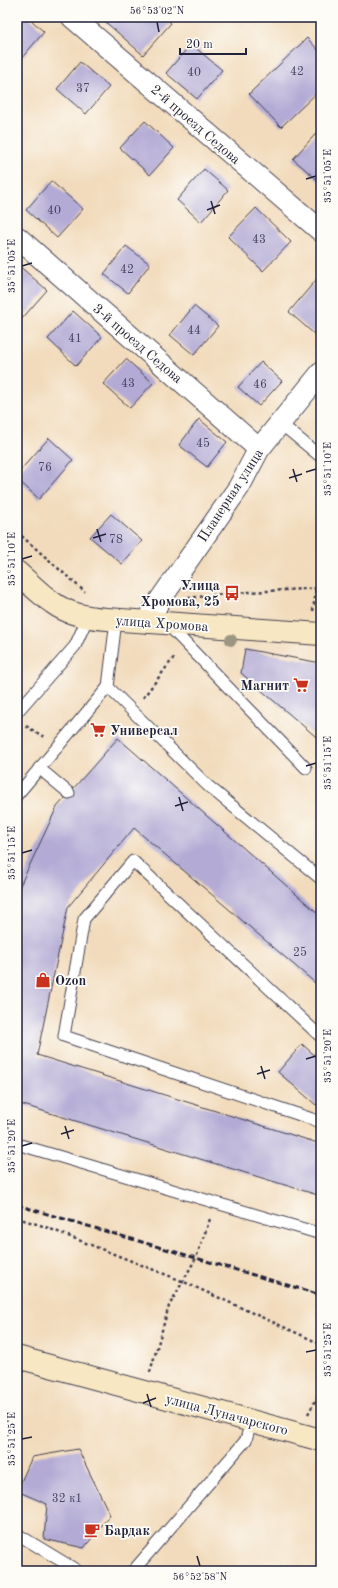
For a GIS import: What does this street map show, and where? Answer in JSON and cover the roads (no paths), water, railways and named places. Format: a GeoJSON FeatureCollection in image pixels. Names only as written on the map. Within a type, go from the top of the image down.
{"type":"FeatureCollection","features":[{"type":"Feature","properties":{"kind":"main road","name":"улица Хромова"},"geometry":{"type":"LineString","coordinates":[[17,572],[54,604],[76,614],[88,606],[116,620],[157,623],[317,626]]}},
{"type":"Feature","properties":{"kind":"main road","name":"улица Луначарского"},"geometry":{"type":"LineString","coordinates":[[17,1356],[321,1440]]}},
{"type":"Feature","properties":{"kind":"street","name":"2-й проезд Седова"},"geometry":{"type":"LineString","coordinates":[[72,17],[321,231]]}},
{"type":"Feature","properties":{"kind":"street","name":"3-й проезд Седова"},"geometry":{"type":"LineString","coordinates":[[17,237],[259,449]]}},
{"type":"Feature","properties":{"kind":"street","name":"Планерная улица"},"geometry":{"type":"LineString","coordinates":[[157,623],[160,600],[239,487],[259,449],[321,373]]}},
{"type":"Feature","properties":{"kind":"lane"},"geometry":{"type":"LineString","coordinates":[[280,423],[321,457]]}},
{"type":"Feature","properties":{"kind":"lane"},"geometry":{"type":"LineString","coordinates":[[17,712],[75,646],[88,606]]}},
{"type":"Feature","properties":{"kind":"lane"},"geometry":{"type":"LineString","coordinates":[[17,795],[108,687],[116,620]]}},
{"type":"Feature","properties":{"kind":"lane"},"geometry":{"type":"LineString","coordinates":[[157,623],[306,768]]}},
{"type":"Feature","properties":{"kind":"lane"},"geometry":{"type":"LineString","coordinates":[[108,687],[206,785],[321,879]]}},
{"type":"Feature","properties":{"kind":"lane"},"geometry":{"type":"LineString","coordinates":[[40,768],[69,793]]}},
{"type":"Feature","properties":{"kind":"lane"},"geometry":{"type":"LineString","coordinates":[[321,1037],[133,861],[84,919],[64,1036],[321,1122]]}},
{"type":"Feature","properties":{"kind":"lane"},"geometry":{"type":"LineString","coordinates":[[17,1144],[321,1234]]}},
{"type":"Feature","properties":{"kind":"lane"},"geometry":{"type":"LineString","coordinates":[[134,1571],[246,1440],[251,1421]]}},
{"type":"Feature","properties":{"kind":"lane"},"geometry":{"type":"LineString","coordinates":[[17,1534],[78,1571]]}},
{"type":"Feature","properties":{"kind":"railway"},"geometry":{"type":"LineString","coordinates":[[17,1205],[321,1295]]}},
{"type":"Feature","properties":{"kind":"place","name":"Улица Хромова, 25"},"geometry":{"type":"Point","coordinates":[232,593]}},
{"type":"Feature","properties":{"kind":"place","name":"Магнит"},"geometry":{"type":"Point","coordinates":[301,685]}},
{"type":"Feature","properties":{"kind":"place","name":"Универсал"},"geometry":{"type":"Point","coordinates":[98,730]}},
{"type":"Feature","properties":{"kind":"place","name":"Ozon"},"geometry":{"type":"Point","coordinates":[43,980]}},
{"type":"Feature","properties":{"kind":"place","name":"Бардак"},"geometry":{"type":"Point","coordinates":[92,1530]}}]}
